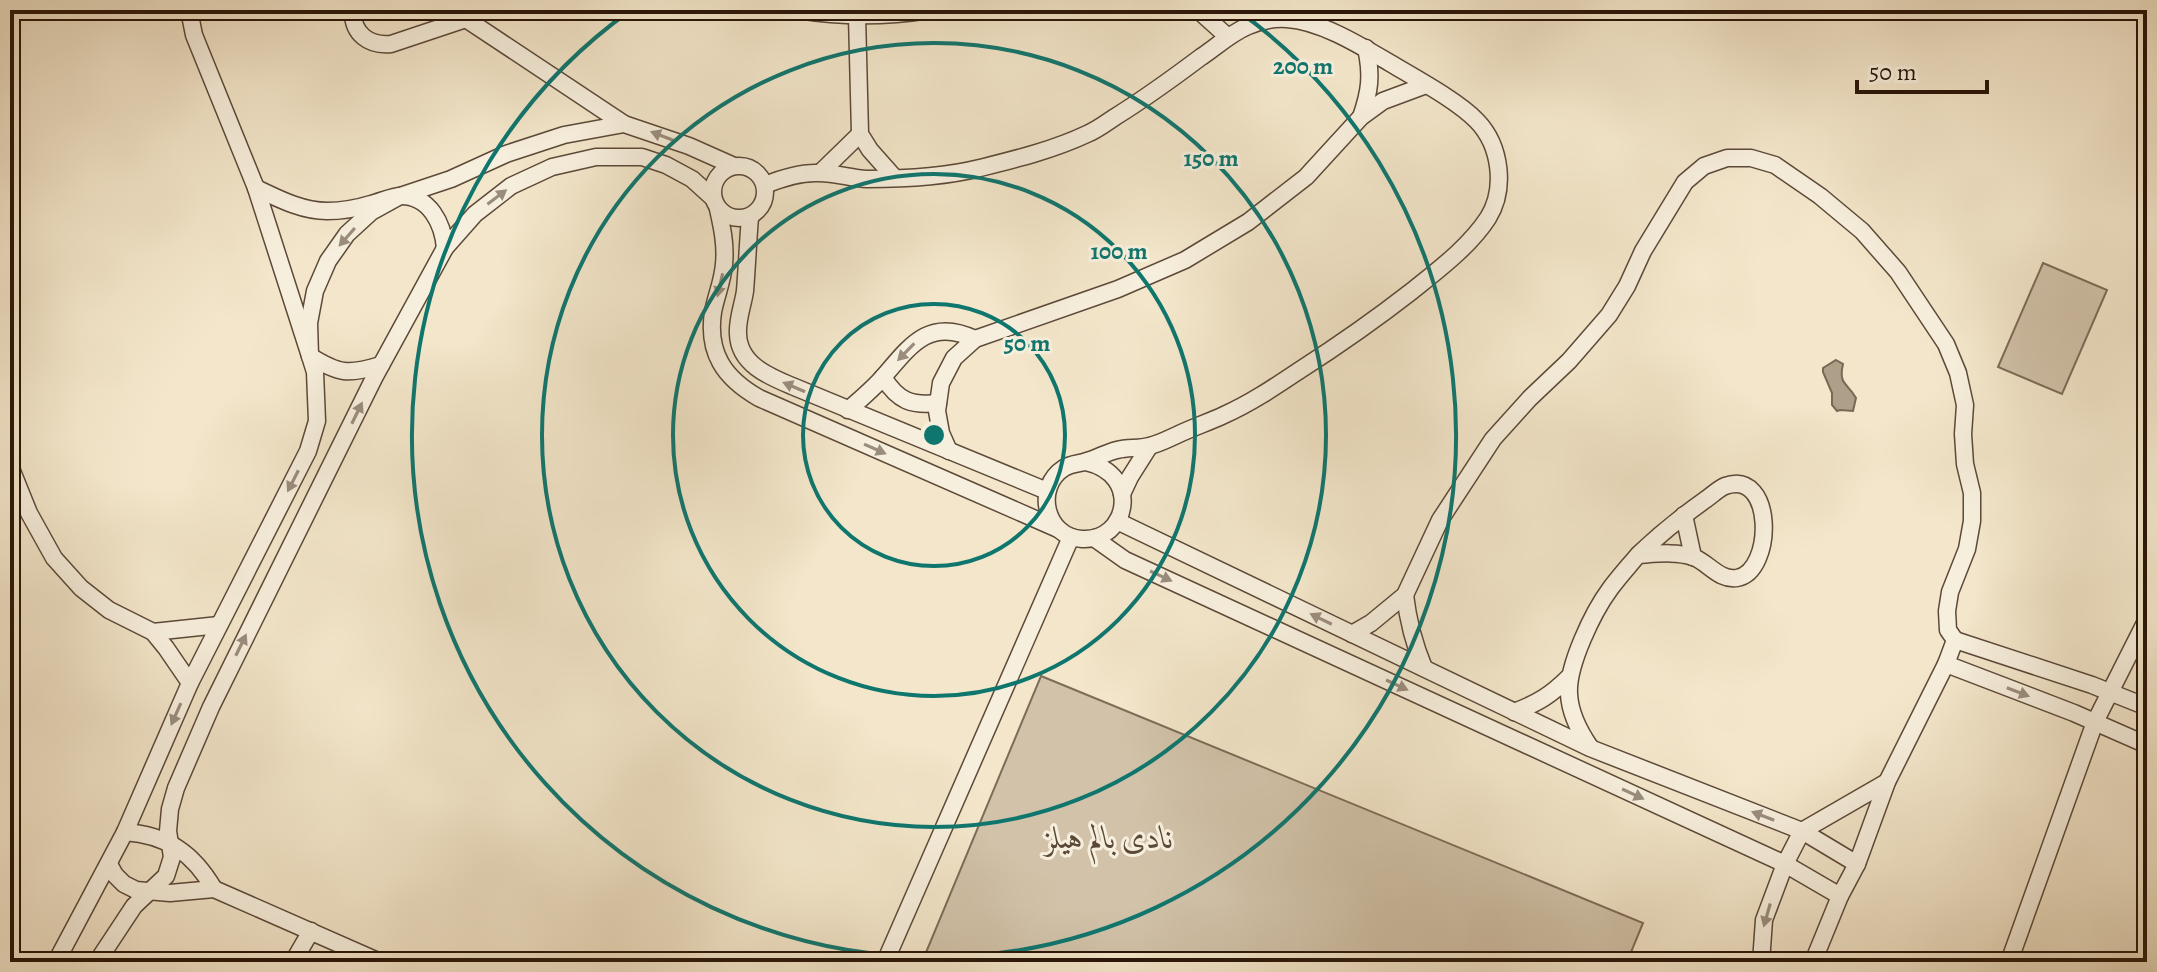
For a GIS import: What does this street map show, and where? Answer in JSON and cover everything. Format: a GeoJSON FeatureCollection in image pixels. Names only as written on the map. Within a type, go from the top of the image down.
{"type":"FeatureCollection","features":[{"type":"Feature","properties":{"kind":"street"},"geometry":{"type":"LineString","coordinates":[[56,962],[125,832],[190,683],[308,451],[317,421],[315,372],[256,188],[194,35],[189,10]]}},
{"type":"Feature","properties":{"kind":"street"},"geometry":{"type":"LineString","coordinates":[[353,10],[352,18],[362,37],[381,45],[391,44],[463,14],[624,124],[689,146],[734,166]]}},
{"type":"Feature","properties":{"kind":"street"},"geometry":{"type":"LineString","coordinates":[[798,10],[857,16],[929,10]]}},
{"type":"Feature","properties":{"kind":"street"},"geometry":{"type":"LineString","coordinates":[[1198,10],[1228,37]]}},
{"type":"Feature","properties":{"kind":"street"},"geometry":{"type":"LineString","coordinates":[[857,16],[860,134],[881,165],[894,177]]}},
{"type":"Feature","properties":{"kind":"street"},"geometry":{"type":"LineString","coordinates":[[765,185],[792,176],[821,172],[870,179],[969,171],[1030,155],[1089,133],[1140,102],[1245,26],[1285,18],[1305,21],[1366,48],[1477,120],[1492,141],[1499,166],[1498,192],[1489,216],[1473,236],[1441,268],[1363,329],[1278,385],[1227,414],[1149,447],[1116,450],[1061,469],[1052,479],[1046,505],[1050,518],[1065,533]]}},
{"type":"Feature","properties":{"kind":"street"},"geometry":{"type":"LineString","coordinates":[[1361,117],[1368,97],[1371,71],[1366,48]]}},
{"type":"Feature","properties":{"kind":"street"},"geometry":{"type":"LineString","coordinates":[[949,451],[941,433],[937,411],[941,383],[954,358],[975,339],[1118,289],[1185,260],[1248,222],[1306,177],[1361,117],[1383,101],[1426,85]]}},
{"type":"Feature","properties":{"kind":"street"},"geometry":{"type":"LineString","coordinates":[[256,188],[290,205],[327,212],[364,206],[451,179],[506,154],[549,140],[624,124]]}},
{"type":"Feature","properties":{"kind":"street"},"geometry":{"type":"LineString","coordinates":[[821,172],[860,134]]}},
{"type":"Feature","properties":{"kind":"street"},"geometry":{"type":"LineString","coordinates":[[97,962],[134,906],[166,876],[172,857],[168,820],[173,798],[211,707],[381,365],[445,248],[475,214],[511,186],[552,167],[596,157],[642,157],[692,179],[716,204],[724,215],[750,217],[765,200],[765,185],[756,172],[742,166],[727,169],[716,179],[712,193],[716,204],[724,235],[725,262],[713,310],[712,329],[715,349],[724,370],[739,387],[1082,539],[1107,532],[1117,521],[1122,508],[1118,481],[1110,471],[1086,462]]}},
{"type":"Feature","properties":{"kind":"street"},"geometry":{"type":"LineString","coordinates":[[1352,634],[1371,623],[1405,595],[1440,520],[1493,439],[1609,315],[1685,182],[1704,166],[1727,158],[1751,158],[1775,165],[1820,196],[1862,231],[1898,272],[1946,344],[1958,373],[1965,405],[1965,464],[1972,493],[1972,521],[1967,549],[1950,592],[1947,611],[1948,630],[1955,640],[2147,707]]}},
{"type":"Feature","properties":{"kind":"street"},"geometry":{"type":"LineString","coordinates":[[310,356],[309,323],[315,291],[328,261],[347,234],[371,212],[400,196],[415,199],[438,218],[444,233],[445,248]]}},
{"type":"Feature","properties":{"kind":"street"},"geometry":{"type":"LineString","coordinates":[[750,217],[738,334],[742,351],[752,365],[767,375],[848,410],[1047,491]]}},
{"type":"Feature","properties":{"kind":"street"},"geometry":{"type":"LineString","coordinates":[[848,410],[917,341],[945,331],[961,332],[975,339]]}},
{"type":"Feature","properties":{"kind":"street"},"geometry":{"type":"LineString","coordinates":[[310,356],[331,369],[356,373],[381,365]]}},
{"type":"Feature","properties":{"kind":"street"},"geometry":{"type":"LineString","coordinates":[[883,377],[892,391],[905,401],[922,405],[938,403]]}},
{"type":"Feature","properties":{"kind":"street"},"geometry":{"type":"LineString","coordinates":[[1122,494],[1149,447]]}},
{"type":"Feature","properties":{"kind":"street"},"geometry":{"type":"LineString","coordinates":[[10,466],[29,513],[54,558],[81,588],[109,610],[153,632],[190,683]]}},
{"type":"Feature","properties":{"kind":"street"},"geometry":{"type":"LineString","coordinates":[[1590,748],[1572,715],[1569,677],[1585,634],[1608,591],[1638,555],[1684,515],[1725,486],[1746,487],[1755,493],[1760,502],[1762,544],[1745,575],[1727,578],[1693,557],[1638,555]]}},
{"type":"Feature","properties":{"kind":"street"},"geometry":{"type":"LineString","coordinates":[[1684,515],[1693,557]]}},
{"type":"Feature","properties":{"kind":"street"},"geometry":{"type":"LineString","coordinates":[[1117,521],[1590,748],[1802,831],[1857,864]]}},
{"type":"Feature","properties":{"kind":"street"},"geometry":{"type":"LineString","coordinates":[[885,962],[1065,533]]}},
{"type":"Feature","properties":{"kind":"street"},"geometry":{"type":"LineString","coordinates":[[1094,538],[1125,560],[1785,864],[1840,896]]}},
{"type":"Feature","properties":{"kind":"street"},"geometry":{"type":"LineString","coordinates":[[1405,595],[1414,645],[1424,668]]}},
{"type":"Feature","properties":{"kind":"street"},"geometry":{"type":"LineString","coordinates":[[2009,962],[2095,722],[2147,619]]}},
{"type":"Feature","properties":{"kind":"street"},"geometry":{"type":"LineString","coordinates":[[153,632],[219,625]]}},
{"type":"Feature","properties":{"kind":"street"},"geometry":{"type":"LineString","coordinates":[[1813,962],[1840,896],[1857,864],[1887,782],[1955,640]]}},
{"type":"Feature","properties":{"kind":"street"},"geometry":{"type":"LineString","coordinates":[[1946,664],[2147,745]]}},
{"type":"Feature","properties":{"kind":"street"},"geometry":{"type":"LineString","coordinates":[[1514,712],[1544,699],[1569,677]]}},
{"type":"Feature","properties":{"kind":"street"},"geometry":{"type":"LineString","coordinates":[[1761,962],[1764,920],[1785,864],[1802,831],[1887,782]]}},
{"type":"Feature","properties":{"kind":"street"},"geometry":{"type":"LineString","coordinates":[[125,832],[148,835],[188,854],[203,870],[214,889]]}},
{"type":"Feature","properties":{"kind":"street"},"geometry":{"type":"LineString","coordinates":[[109,864],[124,884],[136,890],[170,893],[214,889],[380,962]]}},
{"type":"Feature","properties":{"kind":"street"},"geometry":{"type":"LineString","coordinates":[[293,962],[311,931]]}},
{"type":"Feature","properties":{"kind":"green space"},"geometry":{"type":"Polygon","coordinates":[[[2043,263],[2107,290],[2062,394],[1998,367],[2043,263]]]}},
{"type":"Feature","properties":{"kind":"green space","name":"نادى بالم هيلز"},"geometry":{"type":"Polygon","coordinates":[[[1041,676],[1643,923],[1627,962],[922,962],[1041,676]]]}},
{"type":"Feature","properties":{"kind":"shaded area"},"geometry":{"type":"Polygon","coordinates":[[[1836,360],[1843,364],[1843,380],[1856,398],[1853,411],[1837,411],[1832,405],[1832,393],[1823,368],[1836,360]]]}}]}
